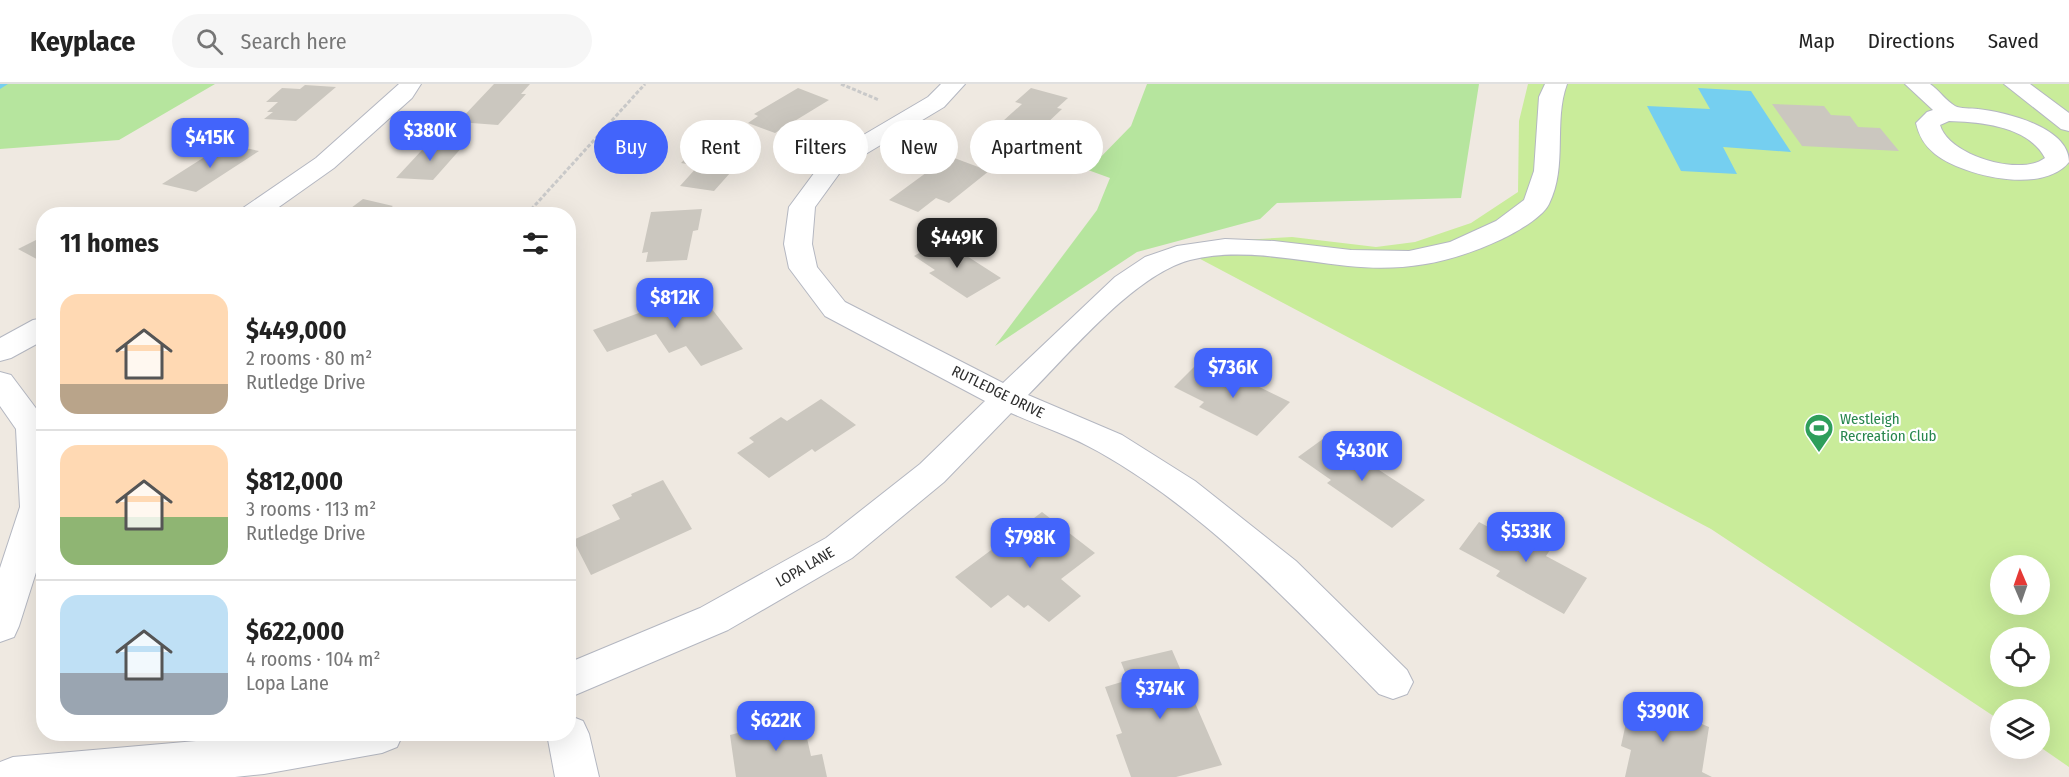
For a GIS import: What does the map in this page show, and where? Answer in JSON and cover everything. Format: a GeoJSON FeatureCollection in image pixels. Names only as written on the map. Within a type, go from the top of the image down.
{"type":"FeatureCollection","features":[{"type":"Feature","properties":{"kind":"street"},"geometry":{"type":"LineString","coordinates":[[262,207],[325,163],[404,93],[410,84]]}},
{"type":"Feature","properties":{"kind":"street","name":"RUTLEDGE DRIVE"},"geometry":{"type":"LineString","coordinates":[[954,84],[936,102],[835,162],[802,207],[798,244],[803,268],[835,309],[1007,399],[1110,443],[1183,490],[1283,571],[1393,682]]}},
{"type":"Feature","properties":{"kind":"street","name":"LOPA LANE"},"geometry":{"type":"LineString","coordinates":[[576,678],[714,619],[838,548],[932,473],[1125,283],[1155,263],[1187,252],[1225,247],[1274,249],[1351,258],[1409,259],[1458,249],[1506,227],[1536,204],[1546,171],[1551,97],[1556,84]]}},
{"type":"Feature","properties":{"kind":"street"},"geometry":{"type":"LineString","coordinates":[[1916,84],[1949,114]]}},
{"type":"Feature","properties":{"kind":"street"},"geometry":{"type":"LineString","coordinates":[[2015,84],[2069,124]]}},
{"type":"Feature","properties":{"kind":"street"},"geometry":{"type":"LineString","coordinates":[[1949,114],[1988,117],[2029,131],[2045,140],[2063,160],[2042,171],[2025,173],[2004,171],[1961,159],[1938,145],[1927,131],[1928,123],[1935,117],[1949,114]]}},
{"type":"Feature","properties":{"kind":"street"},"geometry":{"type":"LineString","coordinates":[[0,351],[36,331]]}},
{"type":"Feature","properties":{"kind":"street"},"geometry":{"type":"LineString","coordinates":[[0,383],[32,427],[36,480]]}},
{"type":"Feature","properties":{"kind":"street"},"geometry":{"type":"LineString","coordinates":[[0,626],[36,513]]}},
{"type":"Feature","properties":{"kind":"street"},"geometry":{"type":"LineString","coordinates":[[13,777],[264,755],[343,741]]}},
{"type":"Feature","properties":{"kind":"street"},"geometry":{"type":"LineString","coordinates":[[569,741],[577,777]]}},
{"type":"Feature","properties":{"kind":"path"},"geometry":{"type":"LineString","coordinates":[[533,207],[645,84]]}},
{"type":"Feature","properties":{"kind":"green space"},"geometry":{"type":"Polygon","coordinates":[[[0,84],[215,84],[119,140],[0,149],[0,84]]]}},
{"type":"Feature","properties":{"kind":"green space"},"geometry":{"type":"Polygon","coordinates":[[[1147,84],[1479,84],[1461,198],[1277,203],[1260,219],[1137,252],[995,346],[1097,210],[1110,178],[1099,174],[1103,174],[1103,155],[1131,126],[1147,84]]]}},
{"type":"Feature","properties":{"kind":"green space","name":"Westleigh Recreation Club"},"geometry":{"type":"Polygon","coordinates":[[[1528,84],[2069,84],[2069,767],[2050,754],[2050,699],[1990,699],[1990,714],[1711,529],[1187,252],[1210,242],[1292,237],[1376,247],[1415,242],[1471,223],[1518,192],[1519,121],[1528,84]]]}},
{"type":"Feature","properties":{"kind":"water"},"geometry":{"type":"Polygon","coordinates":[[[1698,88],[1751,91],[1791,152],[1723,147],[1737,174],[1681,171],[1647,106],[1710,109],[1698,88]]]}},
{"type":"Feature","properties":{"kind":"building"},"geometry":{"type":"Polygon","coordinates":[[[494,84],[530,84],[521,94],[526,94],[498,125],[458,122],[494,84]]]}},
{"type":"Feature","properties":{"kind":"building"},"geometry":{"type":"Polygon","coordinates":[[[305,85],[336,87],[296,121],[264,119],[273,112],[267,112],[278,102],[266,102],[282,88],[300,89],[305,85]]]}},
{"type":"Feature","properties":{"kind":"building"},"geometry":{"type":"Polygon","coordinates":[[[798,88],[829,100],[796,120],[773,120],[773,132],[761,128],[761,120],[752,120],[758,116],[754,114],[798,88]]]}},
{"type":"Feature","properties":{"kind":"building"},"geometry":{"type":"Polygon","coordinates":[[[1031,88],[1068,98],[1057,108],[1062,109],[1050,120],[1004,120],[1022,104],[1015,102],[1031,88]]]}},
{"type":"Feature","properties":{"kind":"building"},"geometry":{"type":"Polygon","coordinates":[[[1772,104],[1824,106],[1831,115],[1850,116],[1858,127],[1880,128],[1899,151],[1802,146],[1772,104]]]}},
{"type":"Feature","properties":{"kind":"building"},"geometry":{"type":"Polygon","coordinates":[[[433,143],[464,145],[433,180],[396,178],[422,150],[426,151],[433,143]]]}},
{"type":"Feature","properties":{"kind":"building"},"geometry":{"type":"Polygon","coordinates":[[[231,145],[259,151],[196,192],[162,184],[203,158],[208,159],[231,145]]]}},
{"type":"Feature","properties":{"kind":"building"},"geometry":{"type":"Polygon","coordinates":[[[958,159],[970,164],[970,174],[985,174],[949,203],[936,198],[918,212],[889,200],[924,174],[958,174],[958,159]]]}},
{"type":"Feature","properties":{"kind":"building"},"geometry":{"type":"Polygon","coordinates":[[[691,174],[729,174],[714,191],[680,186],[691,174]]]}},
{"type":"Feature","properties":{"kind":"building"},"geometry":{"type":"Polygon","coordinates":[[[363,199],[393,206],[392,207],[352,207],[363,199]]]}},
{"type":"Feature","properties":{"kind":"building"},"geometry":{"type":"Polygon","coordinates":[[[702,209],[698,230],[693,231],[687,260],[646,262],[648,252],[642,253],[651,212],[702,209]]]}},
{"type":"Feature","properties":{"kind":"building"},"geometry":{"type":"Polygon","coordinates":[[[36,240],[36,259],[18,249],[36,240]]]}},
{"type":"Feature","properties":{"kind":"building"},"geometry":{"type":"Polygon","coordinates":[[[942,240],[1001,278],[967,298],[929,273],[935,270],[914,256],[942,240]]]}},
{"type":"Feature","properties":{"kind":"building"},"geometry":{"type":"Polygon","coordinates":[[[698,291],[743,349],[701,366],[686,346],[669,353],[656,334],[607,352],[593,330],[698,291]]]}},
{"type":"Feature","properties":{"kind":"building"},"geometry":{"type":"Polygon","coordinates":[[[1197,364],[1229,380],[1235,375],[1290,402],[1257,436],[1199,407],[1204,402],[1174,387],[1197,364]]]}},
{"type":"Feature","properties":{"kind":"building"},"geometry":{"type":"Polygon","coordinates":[[[821,399],[856,425],[815,452],[812,449],[769,478],[737,453],[754,442],[749,438],[781,417],[787,421],[821,399]]]}},
{"type":"Feature","properties":{"kind":"building"},"geometry":{"type":"Polygon","coordinates":[[[1327,436],[1425,500],[1392,528],[1327,483],[1331,480],[1298,457],[1327,436]]]}},
{"type":"Feature","properties":{"kind":"building"},"geometry":{"type":"Polygon","coordinates":[[[663,480],[692,529],[591,575],[576,546],[576,539],[620,519],[612,505],[632,496],[631,494],[663,480]]]}},
{"type":"Feature","properties":{"kind":"building"},"geometry":{"type":"Polygon","coordinates":[[[1042,512],[1095,553],[1061,579],[1081,596],[1049,622],[1028,605],[1024,608],[1008,595],[991,608],[955,577],[1042,512]]]}},
{"type":"Feature","properties":{"kind":"building"},"geometry":{"type":"Polygon","coordinates":[[[1517,520],[1556,541],[1546,556],[1587,578],[1564,614],[1496,576],[1500,571],[1459,549],[1479,522],[1505,536],[1517,520]]]}},
{"type":"Feature","properties":{"kind":"building"},"geometry":{"type":"Polygon","coordinates":[[[1172,650],[1222,765],[1176,777],[1131,777],[1116,735],[1122,733],[1105,687],[1128,680],[1121,662],[1172,650]]]}},
{"type":"Feature","properties":{"kind":"building"},"geometry":{"type":"Polygon","coordinates":[[[1632,695],[1709,727],[1702,772],[1712,777],[1625,777],[1631,750],[1621,746],[1632,695]]]}},
{"type":"Feature","properties":{"kind":"building"},"geometry":{"type":"Polygon","coordinates":[[[802,716],[811,756],[822,754],[827,777],[736,777],[730,735],[802,716]]]}},
{"type":"Feature","properties":{"kind":"waterway"},"geometry":{"type":"LineString","coordinates":[[0,86],[4,84]]}},
{"type":"Feature","properties":{"kind":"place","name":"Westleigh Recreation Club"},"geometry":{"type":"Point","coordinates":[1819,454]}}]}
